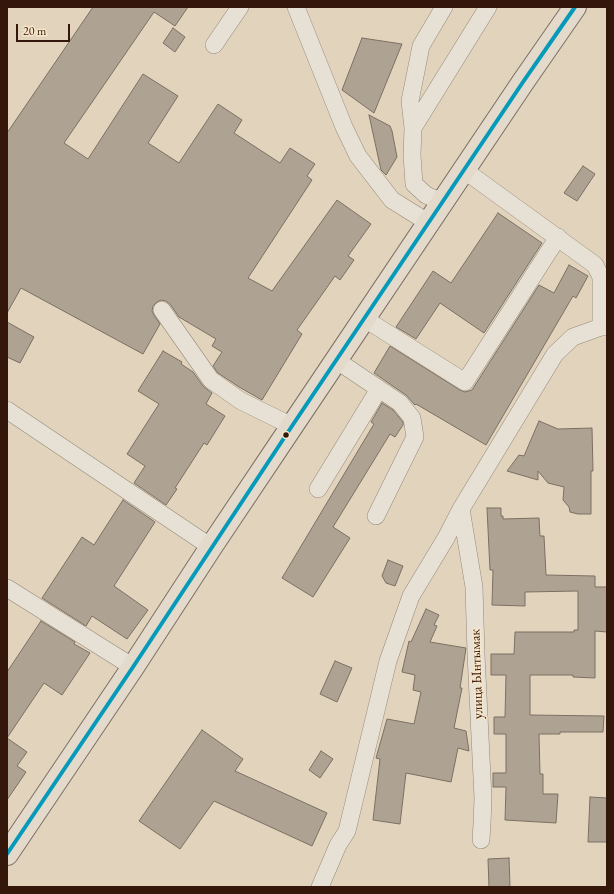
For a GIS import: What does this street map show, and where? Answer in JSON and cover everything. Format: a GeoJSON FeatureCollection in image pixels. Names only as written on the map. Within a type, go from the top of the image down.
{"type":"FeatureCollection","features":[{"type":"Feature","properties":{"kind":"main road"},"geometry":{"type":"LineString","coordinates":[[7,854],[442,202],[576,7]]}},
{"type":"Feature","properties":{"kind":"street"},"geometry":{"type":"LineString","coordinates":[[214,45],[240,7]]}},
{"type":"Feature","properties":{"kind":"street"},"geometry":{"type":"LineString","coordinates":[[296,7],[344,127],[358,156],[392,200],[429,222]]}},
{"type":"Feature","properties":{"kind":"street"},"geometry":{"type":"LineString","coordinates":[[442,202],[426,195],[414,184],[412,155],[413,128],[410,101],[421,46],[444,7]]}},
{"type":"Feature","properties":{"kind":"street"},"geometry":{"type":"LineString","coordinates":[[413,128],[488,7]]}},
{"type":"Feature","properties":{"kind":"street"},"geometry":{"type":"LineString","coordinates":[[320,887],[338,845],[347,831],[388,661],[411,596],[446,538],[461,509],[555,354],[573,337],[604,327],[601,277],[595,265],[464,170]]}},
{"type":"Feature","properties":{"kind":"street"},"geometry":{"type":"LineString","coordinates":[[365,319],[465,382],[558,238]]}},
{"type":"Feature","properties":{"kind":"street"},"geometry":{"type":"LineString","coordinates":[[162,310],[211,380],[241,401],[292,426]]}},
{"type":"Feature","properties":{"kind":"street"},"geometry":{"type":"LineString","coordinates":[[336,360],[400,403],[412,418],[415,437],[376,516]]}},
{"type":"Feature","properties":{"kind":"street"},"geometry":{"type":"LineString","coordinates":[[318,489],[379,389]]}},
{"type":"Feature","properties":{"kind":"street"},"geometry":{"type":"LineString","coordinates":[[7,410],[211,547]]}},
{"type":"Feature","properties":{"kind":"street","name":"улица Ынтымак"},"geometry":{"type":"LineString","coordinates":[[461,509],[474,587],[482,798],[481,840]]}},
{"type":"Feature","properties":{"kind":"street"},"geometry":{"type":"LineString","coordinates":[[7,588],[133,667]]}},
{"type":"Feature","properties":{"kind":"building"},"geometry":{"type":"Polygon","coordinates":[[[93,7],[188,7],[175,26],[154,12],[64,143],[88,159],[143,74],[178,96],[148,143],[179,163],[218,104],[242,120],[234,133],[280,163],[290,148],[315,164],[307,176],[312,180],[248,278],[272,291],[337,200],[371,224],[348,256],[354,260],[340,280],[335,276],[297,330],[302,334],[262,400],[218,373],[213,366],[222,352],[212,346],[216,339],[179,317],[170,304],[166,301],[161,300],[153,306],[152,311],[160,324],[143,354],[21,288],[7,313],[7,133],[93,7]]]}},
{"type":"Feature","properties":{"kind":"building"},"geometry":{"type":"Polygon","coordinates":[[[173,28],[185,37],[175,52],[163,43],[173,28]]]}},
{"type":"Feature","properties":{"kind":"building"},"geometry":{"type":"Polygon","coordinates":[[[362,38],[402,44],[374,113],[342,90],[362,38]]]}},
{"type":"Feature","properties":{"kind":"building"},"geometry":{"type":"Polygon","coordinates":[[[369,115],[390,126],[392,131],[397,157],[386,175],[381,170],[369,115]]]}},
{"type":"Feature","properties":{"kind":"building"},"geometry":{"type":"Polygon","coordinates":[[[583,166],[595,174],[577,201],[564,193],[583,166]]]}},
{"type":"Feature","properties":{"kind":"building"},"geometry":{"type":"Polygon","coordinates":[[[498,213],[542,243],[484,333],[440,303],[416,339],[396,327],[433,271],[451,283],[498,213]]]}},
{"type":"Feature","properties":{"kind":"building"},"geometry":{"type":"Polygon","coordinates":[[[569,265],[588,276],[576,298],[573,296],[486,445],[416,404],[415,405],[406,395],[374,373],[390,346],[460,390],[465,392],[472,390],[539,285],[554,293],[569,265]]]}},
{"type":"Feature","properties":{"kind":"building"},"geometry":{"type":"Polygon","coordinates":[[[7,322],[34,337],[20,363],[7,357],[7,322]]]}},
{"type":"Feature","properties":{"kind":"building"},"geometry":{"type":"Polygon","coordinates":[[[163,351],[182,362],[181,364],[193,372],[203,386],[212,393],[206,404],[225,416],[207,445],[204,443],[175,488],[177,489],[166,505],[134,483],[145,466],[127,454],[159,404],[138,391],[163,351]]]}},
{"type":"Feature","properties":{"kind":"building"},"geometry":{"type":"Polygon","coordinates":[[[382,403],[393,410],[403,422],[403,425],[395,437],[390,434],[333,527],[350,538],[313,597],[282,578],[374,424],[371,422],[382,403]]]}},
{"type":"Feature","properties":{"kind":"building"},"geometry":{"type":"Polygon","coordinates":[[[539,421],[558,429],[592,428],[593,471],[591,471],[591,514],[578,514],[570,512],[569,507],[563,500],[564,487],[548,483],[538,471],[538,480],[507,471],[519,455],[524,456],[539,421]]]}},
{"type":"Feature","properties":{"kind":"building"},"geometry":{"type":"Polygon","coordinates":[[[123,500],[155,522],[114,586],[148,610],[127,639],[92,616],[86,626],[42,598],[82,537],[94,545],[123,500]]]}},
{"type":"Feature","properties":{"kind":"building"},"geometry":{"type":"Polygon","coordinates":[[[487,508],[501,508],[501,516],[503,516],[503,519],[539,518],[540,536],[544,536],[546,575],[595,576],[595,587],[607,587],[607,632],[595,631],[595,678],[573,677],[573,675],[530,675],[530,715],[604,716],[603,732],[560,732],[560,734],[539,734],[540,774],[543,774],[543,794],[558,794],[556,823],[505,820],[506,787],[493,787],[493,773],[506,773],[506,734],[494,734],[494,717],[505,717],[506,675],[491,675],[491,654],[514,654],[515,632],[574,632],[574,630],[578,630],[578,591],[525,592],[525,606],[492,605],[493,570],[490,570],[487,508]]]}},
{"type":"Feature","properties":{"kind":"building"},"geometry":{"type":"Polygon","coordinates":[[[388,560],[403,566],[395,586],[386,583],[382,576],[388,560]]]}},
{"type":"Feature","properties":{"kind":"building"},"geometry":{"type":"Polygon","coordinates":[[[426,609],[439,615],[434,625],[437,626],[430,642],[466,648],[460,688],[462,688],[454,728],[466,731],[469,751],[458,748],[451,782],[406,773],[400,824],[373,820],[380,759],[376,758],[387,719],[414,724],[421,692],[413,690],[415,675],[402,672],[409,641],[411,642],[426,609]]]}},
{"type":"Feature","properties":{"kind":"building"},"geometry":{"type":"Polygon","coordinates":[[[41,621],[75,642],[74,644],[90,653],[62,695],[44,683],[7,738],[7,672],[41,621]]]}},
{"type":"Feature","properties":{"kind":"building"},"geometry":{"type":"Polygon","coordinates":[[[335,661],[352,668],[337,702],[320,694],[335,661]]]}},
{"type":"Feature","properties":{"kind":"building"},"geometry":{"type":"Polygon","coordinates":[[[202,730],[243,759],[235,771],[327,813],[312,846],[214,801],[180,849],[139,821],[202,730]]]}},
{"type":"Feature","properties":{"kind":"building"},"geometry":{"type":"Polygon","coordinates":[[[7,738],[27,752],[17,766],[26,772],[7,800],[7,738]]]}},
{"type":"Feature","properties":{"kind":"building"},"geometry":{"type":"Polygon","coordinates":[[[321,751],[333,759],[320,778],[309,770],[321,751]]]}},
{"type":"Feature","properties":{"kind":"building"},"geometry":{"type":"Polygon","coordinates":[[[590,797],[607,798],[607,842],[588,842],[590,797]]]}},
{"type":"Feature","properties":{"kind":"building"},"geometry":{"type":"Polygon","coordinates":[[[509,858],[510,887],[489,887],[488,859],[509,858]]]}},
{"type":"Feature","properties":{"kind":"transit line"},"geometry":{"type":"LineString","coordinates":[[7,854],[133,667],[292,426],[575,7]]}}]}
